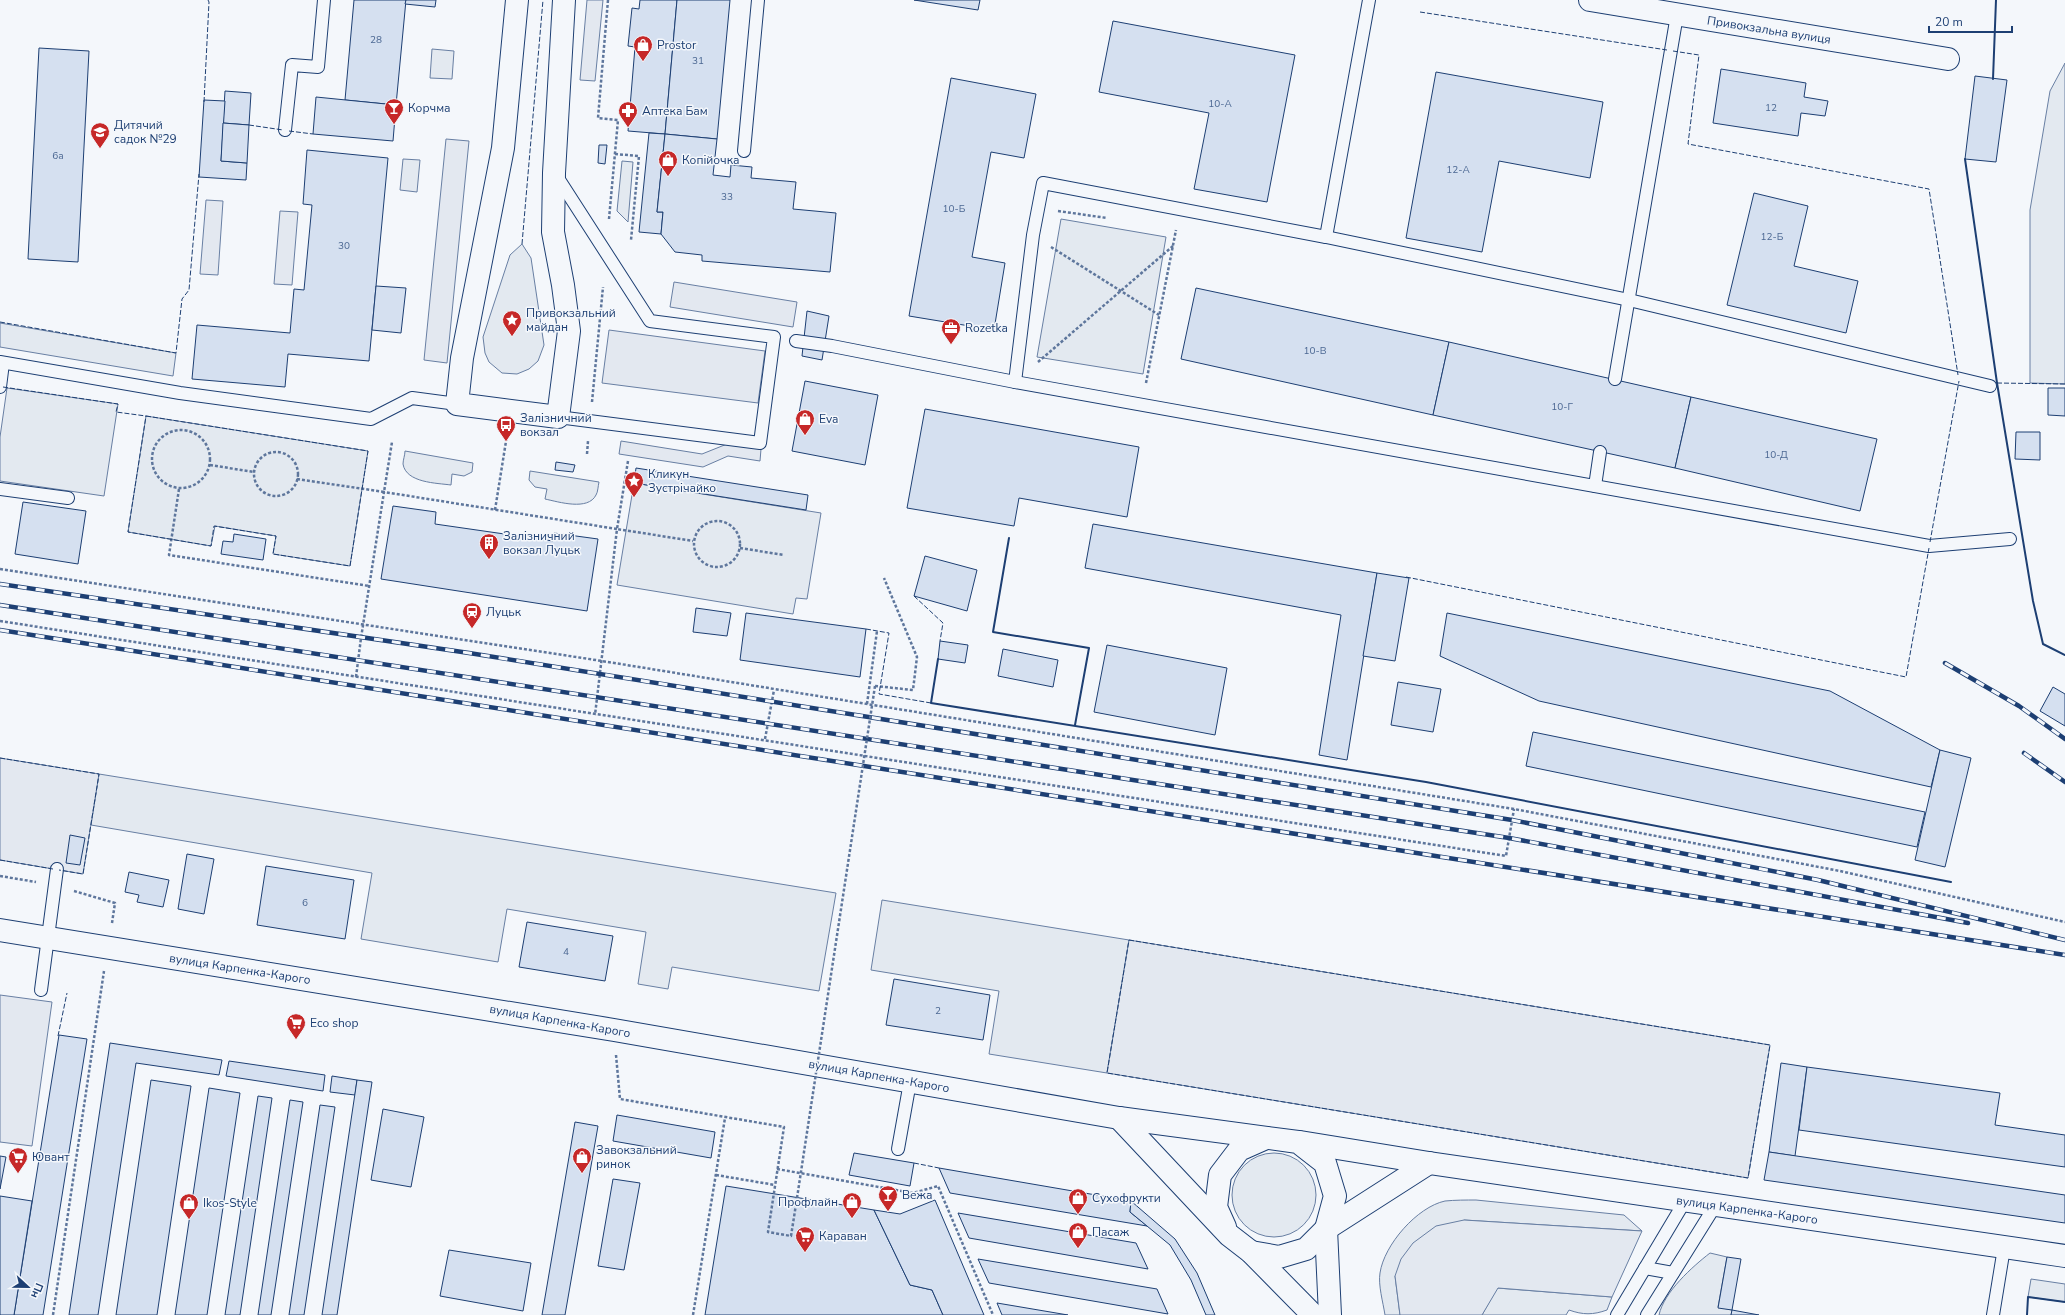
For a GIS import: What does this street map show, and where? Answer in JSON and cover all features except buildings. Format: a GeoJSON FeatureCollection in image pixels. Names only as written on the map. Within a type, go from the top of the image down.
{"type":"FeatureCollection","features":[{"type":"Feature","properties":{"kind":"main road"},"geometry":{"type":"LineString","coordinates":[[517,0],[503,148],[462,358],[457,404],[558,417],[569,330],[563,285],[553,232],[554,173],[564,0]]}},
{"type":"Feature","properties":{"kind":"main road","name":"Привокзальна вулиця"},"geometry":{"type":"LineString","coordinates":[[1590,0],[1948,59]]}},
{"type":"Feature","properties":{"kind":"main road","name":"вулиця Карпенка-Карого"},"geometry":{"type":"LineString","coordinates":[[0,930],[614,1030],[1120,1118],[1268,1138]]}},
{"type":"Feature","properties":{"kind":"main road"},"geometry":{"type":"LineString","coordinates":[[1120,1118],[1229,1235],[1252,1252],[1313,1315]]}},
{"type":"Feature","properties":{"kind":"main road"},"geometry":{"type":"LineString","coordinates":[[1229,1235],[1216,1207],[1220,1175],[1239,1150],[1268,1138],[1298,1142],[1325,1163],[1335,1196],[1326,1229],[1330,1315]]}},
{"type":"Feature","properties":{"kind":"main road","name":"вулиця Карпенка-Карого"},"geometry":{"type":"LineString","coordinates":[[1298,1142],[1715,1206],[2065,1256]]}},
{"type":"Feature","properties":{"kind":"main road"},"geometry":{"type":"LineString","coordinates":[[1252,1252],[1279,1257],[1306,1249],[1326,1229],[1429,1163]]}},
{"type":"Feature","properties":{"kind":"lane"},"geometry":{"type":"LineString","coordinates":[[285,130],[292,65],[318,67],[324,0]]}},
{"type":"Feature","properties":{"kind":"lane"},"geometry":{"type":"LineString","coordinates":[[744,151],[758,0]]}},
{"type":"Feature","properties":{"kind":"lane"},"geometry":{"type":"LineString","coordinates":[[1326,237],[1369,0]]}},
{"type":"Feature","properties":{"kind":"lane"},"geometry":{"type":"LineString","coordinates":[[1614,379],[1629,300],[1677,15]]}},
{"type":"Feature","properties":{"kind":"lane"},"geometry":{"type":"LineString","coordinates":[[554,173],[650,321],[774,337],[760,443],[558,417]]}},
{"type":"Feature","properties":{"kind":"lane"},"geometry":{"type":"LineString","coordinates":[[1016,382],[1033,235],[1043,183],[1326,237],[1629,300],[1990,386]]}},
{"type":"Feature","properties":{"kind":"lane"},"geometry":{"type":"LineString","coordinates":[[796,341],[832,346],[1016,382],[1929,546],[2010,539]]}},
{"type":"Feature","properties":{"kind":"lane"},"geometry":{"type":"LineString","coordinates":[[0,387],[1,363],[180,393],[371,419],[412,398],[457,404]]}},
{"type":"Feature","properties":{"kind":"lane"},"geometry":{"type":"LineString","coordinates":[[1595,486],[1600,452]]}},
{"type":"Feature","properties":{"kind":"lane"},"geometry":{"type":"LineString","coordinates":[[0,489],[68,498]]}},
{"type":"Feature","properties":{"kind":"lane"},"geometry":{"type":"LineString","coordinates":[[41,990],[57,869]]}},
{"type":"Feature","properties":{"kind":"lane"},"geometry":{"type":"LineString","coordinates":[[898,1149],[910,1082]]}},
{"type":"Feature","properties":{"kind":"lane"},"geometry":{"type":"LineString","coordinates":[[1617,1315],[1685,1201]]}},
{"type":"Feature","properties":{"kind":"lane"},"geometry":{"type":"LineString","coordinates":[[1647,1315],[1715,1206]]}},
{"type":"Feature","properties":{"kind":"lane"},"geometry":{"type":"LineString","coordinates":[[1992,1315],[2004,1248]]}},
{"type":"Feature","properties":{"kind":"lane"},"geometry":{"type":"LineString","coordinates":[[1645,1268],[1673,1273]]}},
{"type":"Feature","properties":{"kind":"path"},"geometry":{"type":"LineString","coordinates":[[587,454],[618,120],[598,118],[608,0]]}},
{"type":"Feature","properties":{"kind":"path"},"geometry":{"type":"LineString","coordinates":[[615,154],[639,156],[631,240]]}},
{"type":"Feature","properties":{"kind":"path"},"geometry":{"type":"LineString","coordinates":[[1146,383],[1180,210]]}},
{"type":"Feature","properties":{"kind":"path"},"geometry":{"type":"LineString","coordinates":[[1033,235],[1159,315]]}},
{"type":"Feature","properties":{"kind":"path"},"geometry":{"type":"LineString","coordinates":[[1016,382],[1173,246]]}},
{"type":"Feature","properties":{"kind":"path"},"geometry":{"type":"LineString","coordinates":[[495,510],[510,411]]}},
{"type":"Feature","properties":{"kind":"path"},"geometry":{"type":"LineString","coordinates":[[174,430],[186,430],[197,434],[206,442],[210,452],[210,465],[207,475],[199,484],[188,488],[179,489],[166,485],[157,477],[152,466],[152,455],[156,444],[164,435],[174,430]]}},
{"type":"Feature","properties":{"kind":"path"},"geometry":{"type":"LineString","coordinates":[[356,677],[392,442]]}},
{"type":"Feature","properties":{"kind":"path"},"geometry":{"type":"LineString","coordinates":[[275,452],[286,454],[294,462],[298,473],[297,479],[296,484],[288,493],[277,497],[266,495],[257,487],[254,476],[256,464],[263,456],[275,452]]}},
{"type":"Feature","properties":{"kind":"path"},"geometry":{"type":"LineString","coordinates":[[595,715],[617,529],[628,461]]}},
{"type":"Feature","properties":{"kind":"path"},"geometry":{"type":"LineString","coordinates":[[210,465],[254,472]]}},
{"type":"Feature","properties":{"kind":"path"},"geometry":{"type":"LineString","coordinates":[[297,479],[693,541]]}},
{"type":"Feature","properties":{"kind":"path"},"geometry":{"type":"LineString","coordinates":[[179,489],[169,555],[369,586]]}},
{"type":"Feature","properties":{"kind":"path"},"geometry":{"type":"LineString","coordinates":[[720,521],[731,526],[738,536],[740,548],[735,559],[725,566],[713,568],[702,563],[694,553],[693,541],[698,530],[708,522],[720,521]]}},
{"type":"Feature","properties":{"kind":"path"},"geometry":{"type":"LineString","coordinates":[[740,548],[784,555]]}},
{"type":"Feature","properties":{"kind":"path"},"geometry":{"type":"LineString","coordinates":[[0,569],[602,661],[1514,809],[1840,871],[2065,922]]}},
{"type":"Feature","properties":{"kind":"path"},"geometry":{"type":"LineString","coordinates":[[614,1030],[620,1099],[784,1127],[768,1232],[791,1236],[875,686],[913,690],[917,657],[884,578]]}},
{"type":"Feature","properties":{"kind":"path"},"geometry":{"type":"LineString","coordinates":[[0,620],[595,715],[765,739],[1506,856],[1514,809]]}},
{"type":"Feature","properties":{"kind":"path"},"geometry":{"type":"LineString","coordinates":[[867,704],[877,631]]}},
{"type":"Feature","properties":{"kind":"path"},"geometry":{"type":"LineString","coordinates":[[765,739],[774,690]]}},
{"type":"Feature","properties":{"kind":"path"},"geometry":{"type":"LineString","coordinates":[[53,1315],[108,948]]}},
{"type":"Feature","properties":{"kind":"path"},"geometry":{"type":"LineString","coordinates":[[693,1315],[725,1118]]}},
{"type":"Feature","properties":{"kind":"path"},"geometry":{"type":"LineString","coordinates":[[777,1168],[913,1193],[938,1186],[993,1315]]}},
{"type":"Feature","properties":{"kind":"path"},"geometry":{"type":"LineString","coordinates":[[716,1175],[775,1185]]}},
{"type":"Feature","properties":{"kind":"shaded area"},"geometry":{"type":"Polygon","coordinates":[[[587,0],[603,0],[595,81],[580,80],[587,0]]]}},
{"type":"Feature","properties":{"kind":"shaded area"},"geometry":{"type":"Polygon","coordinates":[[[432,49],[454,51],[452,79],[430,78],[432,49]]]}},
{"type":"Feature","properties":{"kind":"shaded area"},"geometry":{"type":"Polygon","coordinates":[[[2065,63],[2065,384],[2030,383],[2030,210],[2050,91],[2065,63]]]}},
{"type":"Feature","properties":{"kind":"shaded area"},"geometry":{"type":"Polygon","coordinates":[[[446,139],[469,141],[447,363],[424,360],[446,139]]]}},
{"type":"Feature","properties":{"kind":"shaded area"},"geometry":{"type":"Polygon","coordinates":[[[403,159],[420,160],[417,192],[400,190],[403,159]]]}},
{"type":"Feature","properties":{"kind":"shaded area"},"geometry":{"type":"Polygon","coordinates":[[[622,161],[633,162],[628,222],[617,211],[622,161]]]}},
{"type":"Feature","properties":{"kind":"shaded area"},"geometry":{"type":"Polygon","coordinates":[[[206,200],[223,201],[218,275],[200,274],[206,200]]]}},
{"type":"Feature","properties":{"kind":"shaded area"},"geometry":{"type":"Polygon","coordinates":[[[280,211],[298,212],[292,285],[274,284],[280,211]]]}},
{"type":"Feature","properties":{"kind":"shaded area"},"geometry":{"type":"Polygon","coordinates":[[[1061,219],[1166,237],[1143,374],[1037,357],[1061,219]]]}},
{"type":"Feature","properties":{"kind":"shaded area"},"geometry":{"type":"Polygon","coordinates":[[[522,244],[531,258],[544,345],[538,361],[529,369],[517,374],[502,373],[489,362],[485,353],[483,337],[510,255],[522,244]]]}},
{"type":"Feature","properties":{"kind":"shaded area"},"geometry":{"type":"Polygon","coordinates":[[[674,282],[797,302],[793,327],[670,307],[674,282]]]}},
{"type":"Feature","properties":{"kind":"shaded area"},"geometry":{"type":"Polygon","coordinates":[[[0,323],[176,353],[173,376],[0,347],[0,323]]]}},
{"type":"Feature","properties":{"kind":"shaded area"},"geometry":{"type":"Polygon","coordinates":[[[609,330],[765,351],[758,403],[602,383],[609,330]]]}},
{"type":"Feature","properties":{"kind":"shaded area"},"geometry":{"type":"Polygon","coordinates":[[[7,388],[118,404],[104,496],[0,481],[0,437],[7,388]]]}},
{"type":"Feature","properties":{"kind":"shaded area"},"geometry":{"type":"Polygon","coordinates":[[[146,416],[368,451],[350,566],[273,554],[276,536],[215,526],[211,546],[128,532],[146,416]]]}},
{"type":"Feature","properties":{"kind":"shaded area"},"geometry":{"type":"Polygon","coordinates":[[[621,441],[702,454],[727,444],[761,449],[760,461],[728,456],[703,467],[619,454],[621,441]]]}},
{"type":"Feature","properties":{"kind":"shaded area"},"geometry":{"type":"Polygon","coordinates":[[[405,451],[473,463],[472,472],[464,476],[452,474],[451,485],[423,481],[410,475],[405,470],[403,464],[405,451]]]}},
{"type":"Feature","properties":{"kind":"shaded area"},"geometry":{"type":"Polygon","coordinates":[[[530,471],[599,482],[596,495],[587,503],[580,504],[545,499],[547,489],[535,487],[529,480],[530,471]]]}},
{"type":"Feature","properties":{"kind":"shaded area"},"geometry":{"type":"Polygon","coordinates":[[[634,483],[821,513],[807,599],[796,598],[793,614],[617,585],[634,483]]]}},
{"type":"Feature","properties":{"kind":"shaded area"},"geometry":{"type":"Polygon","coordinates":[[[0,758],[99,774],[83,874],[0,860],[0,758]]]}},
{"type":"Feature","properties":{"kind":"shaded area"},"geometry":{"type":"Polygon","coordinates":[[[99,774],[836,893],[819,991],[672,967],[668,989],[638,984],[646,932],[507,909],[498,962],[361,939],[372,873],[91,825],[99,774]]]}},
{"type":"Feature","properties":{"kind":"shaded area"},"geometry":{"type":"Polygon","coordinates":[[[882,900],[1129,940],[1107,1073],[989,1054],[999,991],[871,970],[882,900]]]}},
{"type":"Feature","properties":{"kind":"shaded area"},"geometry":{"type":"Polygon","coordinates":[[[1129,940],[1770,1045],[1748,1178],[1107,1073],[1129,940]]]}},
{"type":"Feature","properties":{"kind":"shaded area"},"geometry":{"type":"Polygon","coordinates":[[[0,995],[52,1002],[32,1146],[0,1142],[0,995]]]}},
{"type":"Feature","properties":{"kind":"shaded area"},"geometry":{"type":"Polygon","coordinates":[[[1266,1153],[1282,1153],[1298,1160],[1309,1171],[1316,1187],[1316,1203],[1313,1211],[1304,1225],[1298,1230],[1282,1237],[1266,1237],[1250,1230],[1239,1219],[1232,1203],[1232,1187],[1239,1171],[1250,1160],[1266,1153]]]}},
{"type":"Feature","properties":{"kind":"shaded area"},"geometry":{"type":"Polygon","coordinates":[[[1476,1200],[1624,1215],[1642,1231],[1464,1220],[1395,1276],[1400,1315],[1385,1315],[1380,1288],[1380,1273],[1383,1262],[1395,1239],[1413,1219],[1434,1205],[1445,1201],[1476,1200]]]}},
{"type":"Feature","properties":{"kind":"shaded area"},"geometry":{"type":"Polygon","coordinates":[[[1464,1220],[1642,1231],[1612,1297],[1498,1288],[1482,1315],[1400,1315],[1395,1276],[1401,1259],[1413,1243],[1436,1226],[1464,1220]]]}},
{"type":"Feature","properties":{"kind":"shaded area"},"geometry":{"type":"Polygon","coordinates":[[[1710,1253],[1727,1257],[1718,1307],[1732,1310],[1731,1315],[1659,1315],[1662,1306],[1673,1289],[1695,1265],[1710,1253]]]}},
{"type":"Feature","properties":{"kind":"shaded area"},"geometry":{"type":"Polygon","coordinates":[[[2031,1279],[2065,1284],[2065,1302],[2028,1297],[2031,1279]]]}},
{"type":"Feature","properties":{"kind":"shaded area"},"geometry":{"type":"Polygon","coordinates":[[[1497,1288],[1612,1297],[1607,1310],[1593,1314],[1583,1314],[1569,1310],[1566,1315],[1482,1315],[1497,1288]]]}},
{"type":"Feature","properties":{"kind":"railway"},"geometry":{"type":"LineString","coordinates":[[0,584],[469,653],[1512,820],[1818,880],[2065,940]]}},
{"type":"Feature","properties":{"kind":"railway"},"geometry":{"type":"LineString","coordinates":[[0,605],[1509,838],[1968,923]]}},
{"type":"Feature","properties":{"kind":"railway"},"geometry":{"type":"LineString","coordinates":[[0,630],[2065,955]]}},
{"type":"Feature","properties":{"kind":"railway"},"geometry":{"type":"LineString","coordinates":[[1945,663],[2019,706],[2065,739]]}},
{"type":"Feature","properties":{"kind":"railway"},"geometry":{"type":"LineString","coordinates":[[2024,753],[2065,782]]}},
{"type":"Feature","properties":{"kind":"fence"},"geometry":{"type":"LineString","coordinates":[[204,102],[208,0]]}},
{"type":"Feature","properties":{"kind":"fence"},"geometry":{"type":"LineString","coordinates":[[522,244],[543,0]]}},
{"type":"Feature","properties":{"kind":"fence"},"geometry":{"type":"LineString","coordinates":[[1420,12],[1667,50]]}},
{"type":"Feature","properties":{"kind":"fence"},"geometry":{"type":"LineString","coordinates":[[1673,51],[1699,55],[1688,144],[1929,189],[1958,375]]}},
{"type":"Feature","properties":{"kind":"fence"},"geometry":{"type":"LineString","coordinates":[[249,125],[283,130]]}},
{"type":"Feature","properties":{"kind":"fence"},"geometry":{"type":"LineString","coordinates":[[289,131],[313,134]]}},
{"type":"Feature","properties":{"kind":"fence"},"geometry":{"type":"LineString","coordinates":[[0,322],[176,353],[182,299],[189,290],[199,174]]}},
{"type":"Feature","properties":{"kind":"fence"},"geometry":{"type":"LineString","coordinates":[[1930,542],[1959,381]]}},
{"type":"Feature","properties":{"kind":"fence"},"geometry":{"type":"LineString","coordinates":[[1997,383],[2065,384]]}},
{"type":"Feature","properties":{"kind":"fence"},"geometry":{"type":"LineString","coordinates":[[3,387],[118,404],[116,412],[146,416]]}},
{"type":"Feature","properties":{"kind":"fence"},"geometry":{"type":"LineString","coordinates":[[146,416],[368,451],[350,566],[273,554],[276,536],[214,526],[211,546],[128,532],[146,416]]}},
{"type":"Feature","properties":{"kind":"fence"},"geometry":{"type":"LineString","coordinates":[[1406,577],[1906,677],[1929,548]]}},
{"type":"Feature","properties":{"kind":"fence"},"geometry":{"type":"LineString","coordinates":[[914,596],[943,623],[940,641]]}},
{"type":"Feature","properties":{"kind":"fence"},"geometry":{"type":"LineString","coordinates":[[866,629],[889,633],[879,694],[931,703]]}},
{"type":"Feature","properties":{"kind":"fence"},"geometry":{"type":"LineString","coordinates":[[0,758],[99,774],[83,874],[59,870]]}},
{"type":"Feature","properties":{"kind":"fence"},"geometry":{"type":"LineString","coordinates":[[0,860],[53,869]]}},
{"type":"Feature","properties":{"kind":"fence"},"geometry":{"type":"LineString","coordinates":[[1129,940],[1770,1045],[1748,1178],[1107,1073],[1129,940]]}},
{"type":"Feature","properties":{"kind":"fence"},"geometry":{"type":"LineString","coordinates":[[58,1036],[67,993]]}},
{"type":"Feature","properties":{"kind":"fence"},"geometry":{"type":"LineString","coordinates":[[914,1163],[939,1168]]}},
{"type":"Feature","properties":{"kind":"wall"},"geometry":{"type":"LineString","coordinates":[[1993,79],[1996,0]]}},
{"type":"Feature","properties":{"kind":"wall"},"geometry":{"type":"LineString","coordinates":[[1965,159],[1997,383],[2033,601],[2043,644],[2065,655]]}},
{"type":"Feature","properties":{"kind":"wall"},"geometry":{"type":"LineString","coordinates":[[1009,538],[993,632],[1089,648],[1075,725]]}},
{"type":"Feature","properties":{"kind":"wall"},"geometry":{"type":"LineString","coordinates":[[938,659],[931,703],[1426,782],[1951,882]]}},
{"type":"Feature","properties":{"kind":"wall"},"geometry":{"type":"LineString","coordinates":[[2027,1315],[2028,1297],[2065,1302]]}},
{"type":"Feature","properties":{"kind":"place","name":"Prostor"},"geometry":{"type":"Point","coordinates":[643,62]}},
{"type":"Feature","properties":{"kind":"place","name":"Корчма"},"geometry":{"type":"Point","coordinates":[394,125]}},
{"type":"Feature","properties":{"kind":"place","name":"Аптека Бам"},"geometry":{"type":"Point","coordinates":[628,128]}},
{"type":"Feature","properties":{"kind":"place","name":"Дитячий садок №29"},"geometry":{"type":"Point","coordinates":[100,149]}},
{"type":"Feature","properties":{"kind":"place","name":"Копійочка"},"geometry":{"type":"Point","coordinates":[668,177]}},
{"type":"Feature","properties":{"kind":"place","name":"Привокзальний майдан"},"geometry":{"type":"Point","coordinates":[512,337]}},
{"type":"Feature","properties":{"kind":"place","name":"Rozetka"},"geometry":{"type":"Point","coordinates":[951,345]}},
{"type":"Feature","properties":{"kind":"place","name":"Eva"},"geometry":{"type":"Point","coordinates":[805,436]}},
{"type":"Feature","properties":{"kind":"place","name":"Залізничний вокзал"},"geometry":{"type":"Point","coordinates":[506,442]}},
{"type":"Feature","properties":{"kind":"place","name":"Кликун Зустрічайко"},"geometry":{"type":"Point","coordinates":[634,498]}},
{"type":"Feature","properties":{"kind":"place","name":"Залізничний вокзал Луцьк"},"geometry":{"type":"Point","coordinates":[489,560]}},
{"type":"Feature","properties":{"kind":"place","name":"Луцьк"},"geometry":{"type":"Point","coordinates":[472,629]}},
{"type":"Feature","properties":{"kind":"place","name":"Eco shop"},"geometry":{"type":"Point","coordinates":[296,1040]}},
{"type":"Feature","properties":{"kind":"place","name":"Ювант"},"geometry":{"type":"Point","coordinates":[18,1174]}},
{"type":"Feature","properties":{"kind":"place","name":"Завокзальний ринок"},"geometry":{"type":"Point","coordinates":[582,1174]}},
{"type":"Feature","properties":{"kind":"place","name":"Вежа"},"geometry":{"type":"Point","coordinates":[888,1212]}},
{"type":"Feature","properties":{"kind":"place","name":"Сухофрукти"},"geometry":{"type":"Point","coordinates":[1078,1215]}},
{"type":"Feature","properties":{"kind":"place","name":"Профлайн"},"geometry":{"type":"Point","coordinates":[852,1219]}},
{"type":"Feature","properties":{"kind":"place","name":"Ikos-Style"},"geometry":{"type":"Point","coordinates":[189,1220]}},
{"type":"Feature","properties":{"kind":"place","name":"Пасаж"},"geometry":{"type":"Point","coordinates":[1078,1249]}},
{"type":"Feature","properties":{"kind":"place","name":"Караван"},"geometry":{"type":"Point","coordinates":[805,1253]}}]}
